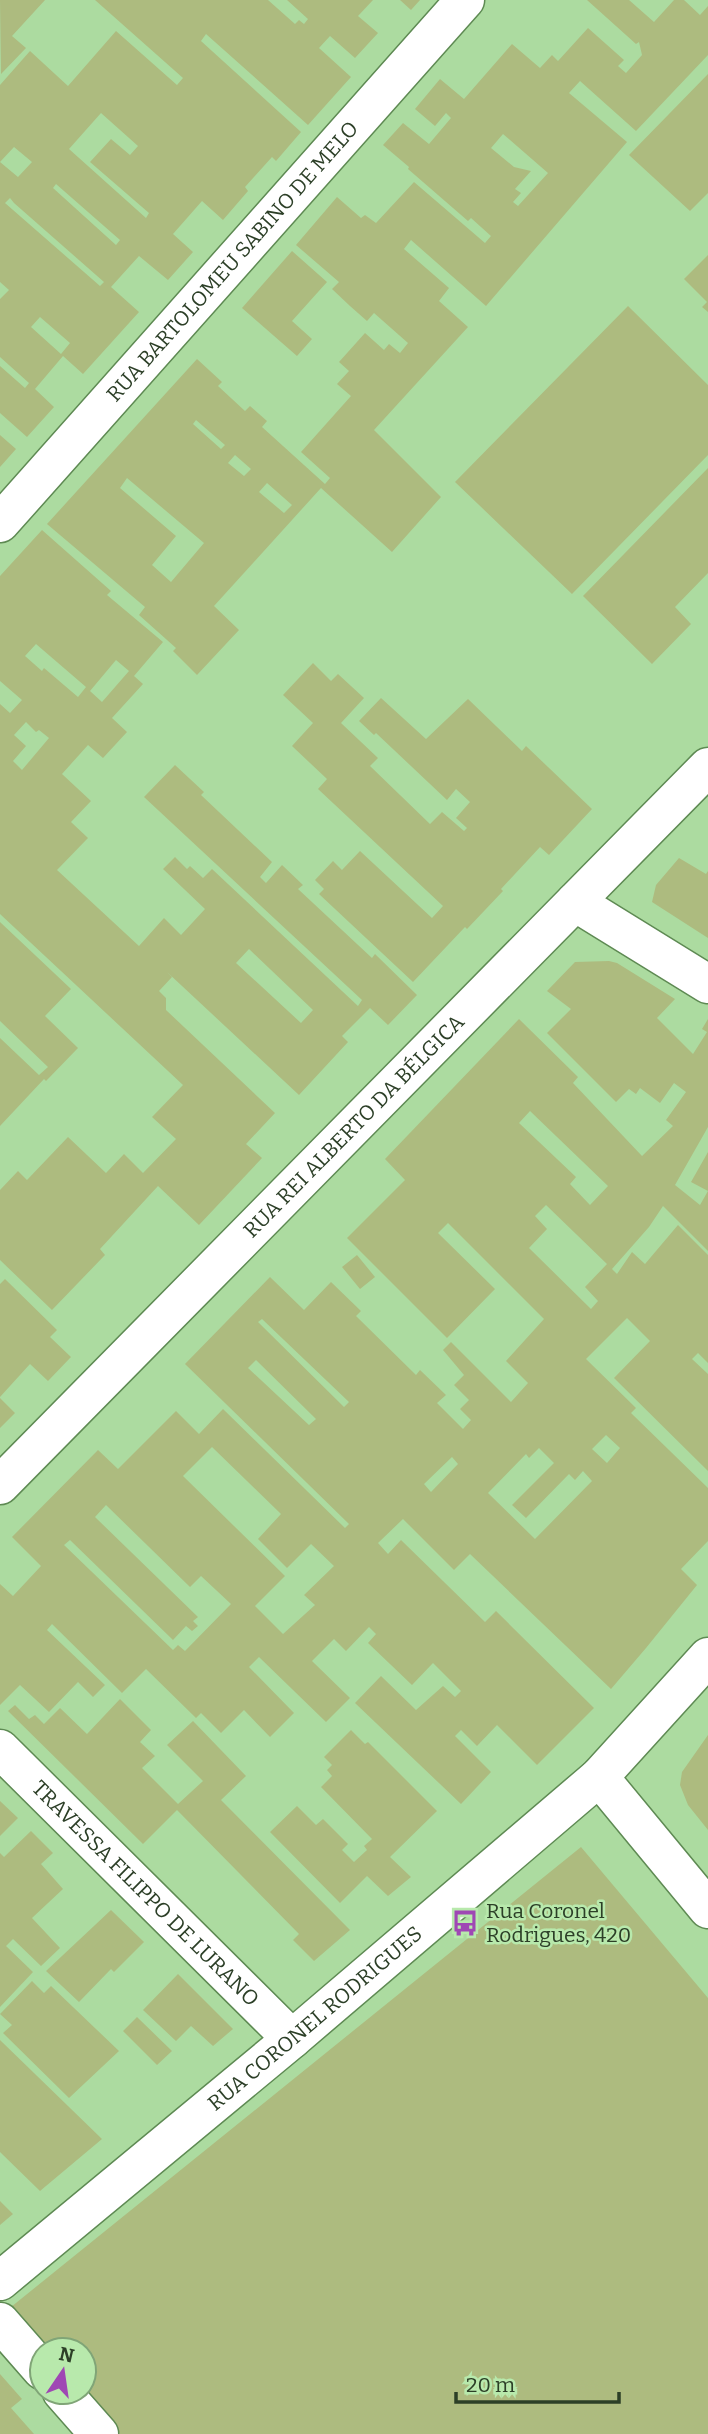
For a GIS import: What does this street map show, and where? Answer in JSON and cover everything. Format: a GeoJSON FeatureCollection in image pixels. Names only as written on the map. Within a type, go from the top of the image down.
{"type":"FeatureCollection","features":[{"type":"Feature","properties":{"kind":"street","name":"RUA BARTOLOMEU SABINO DE MELO"},"geometry":{"type":"LineString","coordinates":[[0,523],[465,0]]}},
{"type":"Feature","properties":{"kind":"street","name":"RUA REI ALBERTO DA BÉLGICA"},"geometry":{"type":"LineString","coordinates":[[0,1485],[708,767]]}},
{"type":"Feature","properties":{"kind":"street"},"geometry":{"type":"LineString","coordinates":[[575,902],[708,984]]}},
{"type":"Feature","properties":{"kind":"street","name":"RUA CORONEL RODRIGUES"},"geometry":{"type":"LineString","coordinates":[[0,2281],[292,2039],[599,1777],[708,1657]]}},
{"type":"Feature","properties":{"kind":"street","name":"TRAVESSA FILIPPO DE LURANO"},"geometry":{"type":"LineString","coordinates":[[0,1749],[292,2039]]}},
{"type":"Feature","properties":{"kind":"street"},"geometry":{"type":"LineString","coordinates":[[599,1777],[708,1909]]}},
{"type":"Feature","properties":{"kind":"street"},"geometry":{"type":"LineString","coordinates":[[0,2322],[28,2354]]}},
{"type":"Feature","properties":{"kind":"street"},"geometry":{"type":"LineString","coordinates":[[74,2406],[99,2434]]}},
{"type":"Feature","properties":{"kind":"building"},"geometry":{"type":"Polygon","coordinates":[[[0,0],[45,0],[12,36],[26,48],[1,74],[0,0]]]}},
{"type":"Feature","properties":{"kind":"building"},"geometry":{"type":"Polygon","coordinates":[[[95,0],[268,0],[295,24],[299,20],[304,24],[308,19],[287,0],[373,0],[358,16],[378,33],[355,58],[330,36],[319,48],[351,77],[308,125],[206,34],[201,41],[301,132],[276,161],[272,157],[245,187],[248,191],[223,220],[202,201],[173,234],[193,252],[168,280],[139,256],[111,287],[139,312],[83,374],[63,356],[35,389],[54,407],[27,437],[0,413],[0,366],[25,388],[29,383],[0,357],[0,299],[9,290],[0,282],[0,162],[0,85],[30,51],[68,86],[116,31],[177,85],[183,78],[95,0]],[[101,113],[69,149],[146,218],[149,213],[90,162],[111,139],[130,155],[138,146],[101,113]],[[14,147],[0,162],[18,177],[32,162],[14,147]],[[56,184],[53,188],[116,245],[120,240],[56,184]],[[10,198],[5,203],[100,286],[104,282],[10,198]],[[40,317],[31,327],[61,354],[70,343],[40,317]]]}},
{"type":"Feature","properties":{"kind":"building"},"geometry":{"type":"Polygon","coordinates":[[[400,0],[420,0],[411,10],[400,0]]]}},
{"type":"Feature","properties":{"kind":"building"},"geometry":{"type":"Polygon","coordinates":[[[587,0],[629,0],[654,22],[674,0],[684,0],[700,15],[708,6],[708,55],[636,131],[580,81],[569,93],[627,142],[486,306],[411,240],[404,249],[449,288],[439,301],[468,327],[374,430],[441,497],[392,552],[321,488],[214,606],[239,630],[197,675],[173,651],[176,648],[139,615],[145,607],[47,524],[197,359],[222,382],[218,386],[245,411],[250,406],[267,421],[262,427],[325,484],[330,478],[301,452],[351,396],[337,384],[349,371],[339,362],[365,333],[384,350],[389,344],[400,353],[408,343],[374,313],[367,321],[332,289],[339,282],[296,245],[337,197],[361,218],[365,215],[376,223],[414,182],[485,243],[491,236],[471,218],[468,221],[383,145],[403,123],[429,144],[451,118],[446,113],[435,126],[415,109],[440,79],[464,99],[512,44],[540,68],[552,55],[558,61],[588,28],[624,60],[618,66],[626,73],[642,55],[639,42],[636,44],[587,0]],[[503,134],[491,148],[514,167],[531,171],[515,189],[521,193],[513,202],[518,206],[548,173],[503,134]],[[196,420],[193,424],[221,449],[225,445],[196,420]],[[235,455],[228,463],[244,476],[251,469],[235,455]],[[127,478],[120,488],[176,536],[152,565],[171,582],[204,543],[127,478]],[[267,483],[259,492],[284,513],[292,505],[267,483]]]}},
{"type":"Feature","properties":{"kind":"building"},"geometry":{"type":"Polygon","coordinates":[[[708,74],[708,193],[690,211],[629,155],[708,74]]]}},
{"type":"Feature","properties":{"kind":"building"},"geometry":{"type":"Polygon","coordinates":[[[292,251],[327,282],[292,321],[312,339],[297,356],[242,308],[292,251]]]}},
{"type":"Feature","properties":{"kind":"building"},"geometry":{"type":"Polygon","coordinates":[[[708,255],[708,312],[702,307],[707,302],[684,279],[708,255]]]}},
{"type":"Feature","properties":{"kind":"building"},"geometry":{"type":"Polygon","coordinates":[[[628,306],[708,385],[708,455],[572,594],[455,482],[628,306]]]}},
{"type":"Feature","properties":{"kind":"building"},"geometry":{"type":"Polygon","coordinates":[[[0,435],[16,449],[0,467],[0,435]]]}},
{"type":"Feature","properties":{"kind":"building"},"geometry":{"type":"Polygon","coordinates":[[[708,468],[708,573],[675,607],[691,624],[652,664],[583,596],[708,468]]]}},
{"type":"Feature","properties":{"kind":"building"},"geometry":{"type":"Polygon","coordinates":[[[42,530],[111,591],[107,595],[163,642],[134,676],[143,684],[112,718],[127,732],[103,758],[88,745],[62,774],[91,801],[71,822],[88,838],[57,870],[139,946],[164,918],[181,935],[205,909],[163,869],[175,857],[187,869],[190,866],[203,878],[212,869],[358,1006],[362,1000],[144,797],[175,765],[204,792],[201,795],[272,862],[260,877],[266,883],[282,865],[303,885],[298,889],[372,958],[375,954],[417,995],[388,1025],[370,1008],[342,1036],[348,1042],[299,1095],[167,972],[172,977],[159,991],[166,998],[166,1010],[275,1113],[246,1144],[262,1158],[199,1225],[158,1186],[100,1249],[105,1255],[52,1310],[0,1260],[0,1190],[18,1171],[27,1180],[68,1137],[106,1173],[124,1154],[143,1173],[176,1139],[152,1117],[183,1085],[0,914],[0,704],[10,713],[22,700],[0,681],[0,576],[42,530]],[[36,644],[25,656],[42,671],[44,668],[78,697],[86,687],[36,644]],[[116,660],[90,691],[102,702],[129,671],[116,660]],[[26,722],[14,735],[26,746],[13,761],[22,770],[49,738],[39,730],[36,732],[26,722]],[[249,949],[236,963],[301,1023],[313,1010],[249,949]]]}},
{"type":"Feature","properties":{"kind":"building"},"geometry":{"type":"Polygon","coordinates":[[[313,663],[331,681],[338,674],[364,698],[341,723],[378,758],[370,766],[430,824],[442,812],[464,831],[467,828],[456,818],[470,802],[456,789],[447,800],[376,733],[374,735],[359,721],[381,698],[426,739],[468,699],[522,751],[526,746],[592,809],[549,855],[540,847],[501,889],[503,891],[413,982],[319,894],[324,889],[315,880],[333,861],[342,870],[360,851],[432,918],[443,906],[318,789],[327,779],[292,746],[313,723],[283,695],[313,663]]]}},
{"type":"Feature","properties":{"kind":"building"},"geometry":{"type":"Polygon","coordinates":[[[679,858],[706,874],[708,871],[708,938],[652,902],[656,885],[679,858]]]}},
{"type":"Feature","properties":{"kind":"building"},"geometry":{"type":"Polygon","coordinates":[[[0,922],[71,989],[45,1016],[78,1048],[46,1081],[44,1079],[0,1126],[0,1038],[39,1075],[48,1067],[0,1021],[0,922]]]}},
{"type":"Feature","properties":{"kind":"building"},"geometry":{"type":"Polygon","coordinates":[[[575,962],[617,963],[675,999],[657,1018],[693,1054],[707,1032],[702,1029],[708,1019],[708,1127],[675,1185],[700,1205],[708,1191],[708,1251],[663,1206],[649,1227],[612,1269],[617,1274],[632,1252],[645,1264],[678,1225],[708,1255],[708,1363],[698,1353],[692,1359],[708,1374],[708,1471],[614,1378],[650,1341],[627,1318],[586,1359],[636,1408],[631,1413],[708,1488],[708,1541],[681,1569],[697,1585],[611,1689],[470,1554],[454,1570],[403,1519],[378,1543],[388,1554],[401,1540],[485,1622],[496,1611],[594,1708],[537,1765],[497,1725],[477,1746],[461,1730],[455,1736],[491,1772],[461,1804],[355,1703],[381,1676],[416,1710],[443,1686],[455,1697],[461,1691],[433,1663],[412,1685],[368,1643],[376,1634],[369,1627],[346,1651],[334,1639],[312,1661],[350,1698],[326,1722],[259,1657],[249,1667],[294,1713],[270,1737],[244,1710],[221,1733],[201,1713],[196,1718],[146,1669],[122,1693],[52,1624],[47,1630],[105,1685],[93,1697],[78,1682],[49,1712],[20,1685],[0,1705],[0,1584],[13,1596],[41,1566],[12,1537],[98,1450],[118,1469],[176,1411],[199,1434],[223,1409],[345,1528],[349,1524],[185,1364],[270,1277],[304,1310],[331,1282],[361,1311],[356,1316],[416,1375],[420,1370],[446,1395],[437,1403],[463,1429],[471,1420],[460,1409],[469,1400],[454,1385],[464,1375],[443,1350],[451,1342],[511,1402],[528,1383],[506,1361],[544,1319],[448,1223],[438,1233],[495,1289],[447,1338],[347,1238],[405,1180],[385,1159],[519,1019],[578,1077],[573,1083],[642,1156],[673,1126],[666,1120],[686,1092],[674,1083],[660,1103],[640,1088],[636,1094],[629,1089],[616,1102],[547,1033],[571,1009],[547,991],[575,962]],[[530,1111],[519,1123],[576,1177],[570,1184],[590,1205],[608,1186],[530,1111]],[[546,1205],[535,1216],[547,1229],[529,1248],[591,1309],[598,1301],[585,1287],[607,1264],[546,1205]],[[262,1319],[258,1322],[344,1407],[349,1402],[262,1319]],[[256,1360],[248,1368],[309,1425],[316,1419],[256,1360]],[[606,1435],[592,1449],[607,1463],[620,1448],[606,1435]],[[212,1447],[183,1476],[285,1576],[255,1606],[283,1634],[315,1605],[304,1595],[334,1566],[311,1544],[287,1568],[258,1539],[281,1514],[212,1447]],[[539,1448],[529,1458],[526,1454],[488,1493],[535,1539],[592,1481],[583,1471],[575,1480],[569,1474],[526,1518],[512,1505],[554,1463],[539,1448]],[[452,1457],[424,1484],[431,1492],[458,1464],[452,1457]],[[106,1505],[95,1517],[198,1617],[193,1621],[198,1626],[192,1631],[186,1626],[173,1640],[70,1540],[64,1545],[173,1650],[178,1645],[185,1651],[231,1604],[201,1576],[190,1587],[106,1505]]]}},
{"type":"Feature","properties":{"kind":"building"},"geometry":{"type":"Polygon","coordinates":[[[708,1152],[708,1191],[691,1182],[708,1152]]]}},
{"type":"Feature","properties":{"kind":"building"},"geometry":{"type":"Polygon","coordinates":[[[357,1255],[375,1277],[360,1289],[342,1267],[357,1255]]]}},
{"type":"Feature","properties":{"kind":"building"},"geometry":{"type":"Polygon","coordinates":[[[5,1279],[57,1330],[50,1337],[71,1357],[48,1381],[30,1364],[0,1397],[0,1284],[5,1279]]]}},
{"type":"Feature","properties":{"kind":"building"},"geometry":{"type":"Polygon","coordinates":[[[0,1398],[15,1413],[0,1428],[0,1398]]]}},
{"type":"Feature","properties":{"kind":"building"},"geometry":{"type":"Polygon","coordinates":[[[120,1699],[151,1730],[140,1742],[155,1756],[142,1768],[178,1804],[203,1781],[167,1745],[193,1721],[246,1776],[221,1800],[350,1930],[314,1961],[293,1940],[299,1934],[177,1810],[143,1844],[8,1711],[15,1705],[29,1719],[35,1715],[44,1724],[60,1708],[87,1734],[120,1699]]]}},
{"type":"Feature","properties":{"kind":"building"},"geometry":{"type":"Polygon","coordinates":[[[351,1730],[365,1744],[368,1742],[437,1811],[390,1857],[411,1877],[388,1896],[367,1876],[340,1903],[270,1832],[297,1806],[316,1825],[323,1819],[348,1844],[342,1850],[354,1862],[367,1850],[364,1846],[372,1839],[321,1787],[332,1776],[327,1770],[332,1765],[324,1757],[351,1730]]]}},
{"type":"Feature","properties":{"kind":"building"},"geometry":{"type":"Polygon","coordinates":[[[708,1735],[708,1830],[688,1805],[680,1785],[682,1772],[708,1735]]]}},
{"type":"Feature","properties":{"kind":"building"},"geometry":{"type":"Polygon","coordinates":[[[0,1801],[18,1818],[0,1836],[0,1801]]]}},
{"type":"Feature","properties":{"kind":"building"},"geometry":{"type":"Polygon","coordinates":[[[31,1831],[53,1853],[41,1864],[63,1889],[32,1918],[60,1948],[41,1966],[13,1939],[6,1946],[33,1972],[0,2007],[0,1853],[4,1857],[31,1831]]]}},
{"type":"Feature","properties":{"kind":"building"},"geometry":{"type":"Polygon","coordinates":[[[581,1847],[708,1998],[708,2434],[120,2434],[96,2406],[98,2336],[36,2336],[11,2307],[581,1847]]]}},
{"type":"Feature","properties":{"kind":"building"},"geometry":{"type":"Polygon","coordinates":[[[111,1910],[144,1942],[114,1972],[111,1969],[79,2002],[46,1971],[111,1910]]]}},
{"type":"Feature","properties":{"kind":"building"},"geometry":{"type":"Polygon","coordinates":[[[178,1974],[233,2029],[213,2046],[191,2026],[176,2041],[143,2010],[178,1974]]]}},
{"type":"Feature","properties":{"kind":"building"},"geometry":{"type":"Polygon","coordinates":[[[32,1981],[44,1993],[51,1986],[119,2051],[69,2098],[3,2033],[12,2025],[0,2014],[32,1981]]]}},
{"type":"Feature","properties":{"kind":"building"},"geometry":{"type":"Polygon","coordinates":[[[137,2017],[172,2051],[157,2065],[123,2031],[137,2017]]]}},
{"type":"Feature","properties":{"kind":"building"},"geometry":{"type":"Polygon","coordinates":[[[0,2040],[102,2139],[40,2191],[0,2152],[0,2040]]]}},
{"type":"Feature","properties":{"kind":"building"},"geometry":{"type":"Polygon","coordinates":[[[0,2201],[13,2214],[0,2225],[0,2201]]]}},
{"type":"Feature","properties":{"kind":"building"},"geometry":{"type":"Polygon","coordinates":[[[0,2374],[22,2399],[11,2408],[34,2434],[0,2434],[0,2374]]]}},
{"type":"Feature","properties":{"kind":"place","name":"Rua Coronel Rodrigues, 420"},"geometry":{"type":"Point","coordinates":[465,1923]}}]}
